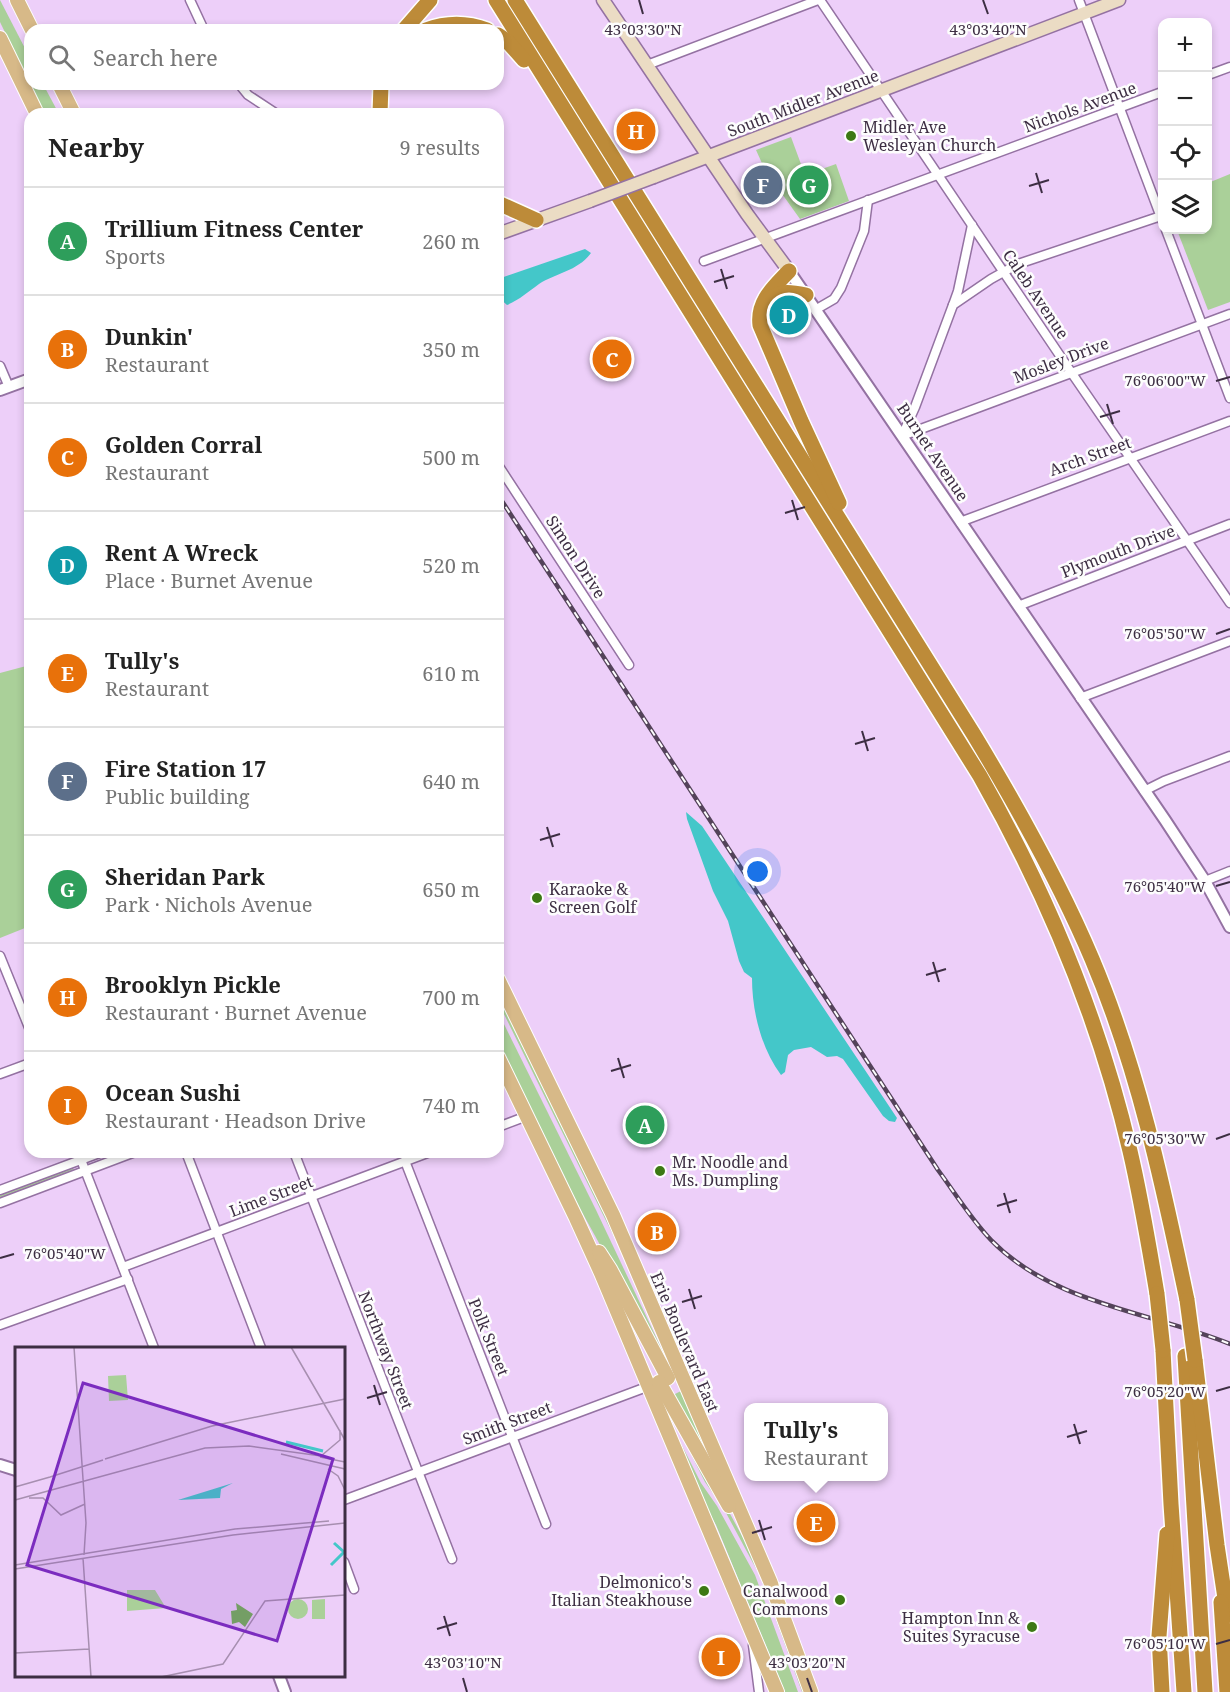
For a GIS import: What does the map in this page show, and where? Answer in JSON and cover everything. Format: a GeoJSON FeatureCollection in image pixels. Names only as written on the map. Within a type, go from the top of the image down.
{"type":"FeatureCollection","features":[{"type":"Feature","properties":{"kind":"highway"},"geometry":{"type":"LineString","coordinates":[[409,24],[430,0]]}},
{"type":"Feature","properties":{"kind":"highway"},"geometry":{"type":"LineString","coordinates":[[496,0],[980,776],[1036,882],[1075,971],[1114,1090],[1141,1201],[1156,1294],[1163,1350],[1184,1692]]}},
{"type":"Feature","properties":{"kind":"highway"},"geometry":{"type":"LineString","coordinates":[[515,0],[1020,812],[1055,878],[1092,959],[1141,1101],[1154,1146],[1172,1228],[1226,1605],[1230,1615]]}},
{"type":"Feature","properties":{"kind":"highway"},"geometry":{"type":"LineString","coordinates":[[450,24],[466,24]]}},
{"type":"Feature","properties":{"kind":"highway"},"geometry":{"type":"LineString","coordinates":[[504,40],[519,52],[540,85],[564,110]]}},
{"type":"Feature","properties":{"kind":"highway"},"geometry":{"type":"LineString","coordinates":[[372,90],[372,108]]}},
{"type":"Feature","properties":{"kind":"highway"},"geometry":{"type":"LineString","coordinates":[[380,108],[381,90]]}},
{"type":"Feature","properties":{"kind":"highway"},"geometry":{"type":"LineString","coordinates":[[504,206],[536,220]]}},
{"type":"Feature","properties":{"kind":"highway"},"geometry":{"type":"LineString","coordinates":[[789,271],[762,302],[759,318],[764,336],[801,421],[878,581]]}},
{"type":"Feature","properties":{"kind":"highway"},"geometry":{"type":"LineString","coordinates":[[762,302],[780,292],[788,291],[806,295]]}},
{"type":"Feature","properties":{"kind":"highway"},"geometry":{"type":"LineString","coordinates":[[1190,1358],[1205,1692]]}},
{"type":"Feature","properties":{"kind":"highway"},"geometry":{"type":"LineString","coordinates":[[1160,1689],[1159,1636],[1163,1562],[1171,1504]]}},
{"type":"Feature","properties":{"kind":"highway"},"geometry":{"type":"LineString","coordinates":[[1218,1545],[1227,1692]]}},
{"type":"Feature","properties":{"kind":"main road"},"geometry":{"type":"LineString","coordinates":[[17,0],[29,24]]}},
{"type":"Feature","properties":{"kind":"main road","name":"Burnet Avenue"},"geometry":{"type":"LineString","coordinates":[[603,0],[789,271]]}},
{"type":"Feature","properties":{"kind":"main road","name":"South Midler Avenue"},"geometry":{"type":"LineString","coordinates":[[504,232],[1119,0]]}},
{"type":"Feature","properties":{"kind":"main road"},"geometry":{"type":"LineString","coordinates":[[0,38],[24,87]]}},
{"type":"Feature","properties":{"kind":"main road"},"geometry":{"type":"LineString","coordinates":[[25,90],[34,108]]}},
{"type":"Feature","properties":{"kind":"main road"},"geometry":{"type":"LineString","coordinates":[[62,90],[71,108]]}},
{"type":"Feature","properties":{"kind":"main road","name":"Erie Boulevard East"},"geometry":{"type":"LineString","coordinates":[[504,991],[613,1215],[664,1380],[750,1624],[777,1692]]}},
{"type":"Feature","properties":{"kind":"main road","name":"Erie Boulevard East"},"geometry":{"type":"LineString","coordinates":[[504,1069],[576,1218],[763,1566],[811,1692]]}},
{"type":"Feature","properties":{"kind":"main road"},"geometry":{"type":"LineString","coordinates":[[576,1218],[610,1269],[664,1380],[763,1566]]}},
{"type":"Feature","properties":{"kind":"street"},"geometry":{"type":"LineString","coordinates":[[190,0],[201,24]]}},
{"type":"Feature","properties":{"kind":"street"},"geometry":{"type":"LineString","coordinates":[[647,66],[819,0]]}},
{"type":"Feature","properties":{"kind":"street","name":"Caleb Avenue"},"geometry":{"type":"LineString","coordinates":[[819,0],[1230,603]]}},
{"type":"Feature","properties":{"kind":"street"},"geometry":{"type":"LineString","coordinates":[[1079,0],[1158,208]]}},
{"type":"Feature","properties":{"kind":"street"},"geometry":{"type":"LineString","coordinates":[[1212,74],[1230,67]]}},
{"type":"Feature","properties":{"kind":"street"},"geometry":{"type":"LineString","coordinates":[[244,90],[269,108]]}},
{"type":"Feature","properties":{"kind":"street","name":"Nichols Avenue"},"geometry":{"type":"LineString","coordinates":[[704,261],[1158,93]]}},
{"type":"Feature","properties":{"kind":"street"},"geometry":{"type":"LineString","coordinates":[[815,310],[834,299],[841,288],[864,231],[868,200]]}},
{"type":"Feature","properties":{"kind":"street"},"geometry":{"type":"LineString","coordinates":[[953,305],[1003,271],[1018,264],[1085,240],[1158,219]]}},
{"type":"Feature","properties":{"kind":"street"},"geometry":{"type":"LineString","coordinates":[[902,436],[958,291],[972,225]]}},
{"type":"Feature","properties":{"kind":"street"},"geometry":{"type":"LineString","coordinates":[[1168,234],[1230,398]]}},
{"type":"Feature","properties":{"kind":"street","name":"Burnet Avenue"},"geometry":{"type":"LineString","coordinates":[[789,271],[1205,881],[1230,927]]}},
{"type":"Feature","properties":{"kind":"street","name":"Mosley Drive"},"geometry":{"type":"LineString","coordinates":[[902,436],[1230,314]]}},
{"type":"Feature","properties":{"kind":"street"},"geometry":{"type":"LineString","coordinates":[[0,366],[4,389],[24,381]]}},
{"type":"Feature","properties":{"kind":"street","name":"Arch Street"},"geometry":{"type":"LineString","coordinates":[[960,522],[1230,421]]}},
{"type":"Feature","properties":{"kind":"street","name":"Simon Drive"},"geometry":{"type":"LineString","coordinates":[[504,474],[629,665]]}},
{"type":"Feature","properties":{"kind":"street","name":"Plymouth Drive"},"geometry":{"type":"LineString","coordinates":[[1018,606],[1230,524]]}},
{"type":"Feature","properties":{"kind":"street"},"geometry":{"type":"LineString","coordinates":[[1080,698],[1230,641]]}},
{"type":"Feature","properties":{"kind":"street"},"geometry":{"type":"LineString","coordinates":[[1144,791],[1230,756]]}},
{"type":"Feature","properties":{"kind":"street"},"geometry":{"type":"LineString","coordinates":[[1205,881],[1230,871]]}},
{"type":"Feature","properties":{"kind":"street"},"geometry":{"type":"LineString","coordinates":[[0,956],[24,1015]]}},
{"type":"Feature","properties":{"kind":"street"},"geometry":{"type":"LineString","coordinates":[[0,1074],[24,1065]]}},
{"type":"Feature","properties":{"kind":"street"},"geometry":{"type":"LineString","coordinates":[[504,1124],[527,1116]]}},
{"type":"Feature","properties":{"kind":"street"},"geometry":{"type":"LineString","coordinates":[[0,1190],[74,1158]]}},
{"type":"Feature","properties":{"kind":"street"},"geometry":{"type":"LineString","coordinates":[[80,1158],[154,1347]]}},
{"type":"Feature","properties":{"kind":"street"},"geometry":{"type":"LineString","coordinates":[[0,1203],[119,1158]]}},
{"type":"Feature","properties":{"kind":"street"},"geometry":{"type":"LineString","coordinates":[[188,1158],[261,1347]]}},
{"type":"Feature","properties":{"kind":"street","name":"Northway Street"},"geometry":{"type":"LineString","coordinates":[[296,1158],[452,1559]]}},
{"type":"Feature","properties":{"kind":"street","name":"Lime Street"},"geometry":{"type":"LineString","coordinates":[[123,1267],[413,1158]]}},
{"type":"Feature","properties":{"kind":"street","name":"Polk Street"},"geometry":{"type":"LineString","coordinates":[[405,1161],[546,1524]]}},
{"type":"Feature","properties":{"kind":"street"},"geometry":{"type":"LineString","coordinates":[[0,1325],[128,1279]]}},
{"type":"Feature","properties":{"kind":"street","name":"Smith Street"},"geometry":{"type":"LineString","coordinates":[[345,1500],[664,1380]]}},
{"type":"Feature","properties":{"kind":"street"},"geometry":{"type":"LineString","coordinates":[[0,1465],[15,1470]]}},
{"type":"Feature","properties":{"kind":"street"},"geometry":{"type":"LineString","coordinates":[[345,1565],[354,1589]]}},
{"type":"Feature","properties":{"kind":"street"},"geometry":{"type":"LineString","coordinates":[[750,1624],[759,1692]]}},
{"type":"Feature","properties":{"kind":"street"},"geometry":{"type":"LineString","coordinates":[[279,1677],[285,1692]]}},
{"type":"Feature","properties":{"kind":"shaded area"},"geometry":{"type":"Polygon","coordinates":[[[0,0],[24,46],[24,72],[0,22],[0,0]]]}},
{"type":"Feature","properties":{"kind":"shaded area"},"geometry":{"type":"Polygon","coordinates":[[[33,90],[46,90],[56,108],[42,108],[33,90]]]}},
{"type":"Feature","properties":{"kind":"shaded area"},"geometry":{"type":"Polygon","coordinates":[[[791,137],[805,175],[836,164],[849,201],[800,219],[765,170],[756,150],[791,137]]]}},
{"type":"Feature","properties":{"kind":"shaded area"},"geometry":{"type":"Polygon","coordinates":[[[1230,174],[1230,302],[1208,310],[1179,234],[1212,234],[1212,181],[1230,174]]]}},
{"type":"Feature","properties":{"kind":"shaded area"},"geometry":{"type":"Polygon","coordinates":[[[585,249],[591,253],[580,264],[546,280],[507,305],[504,302],[504,277],[585,249]]]}},
{"type":"Feature","properties":{"kind":"shaded area"},"geometry":{"type":"Polygon","coordinates":[[[24,667],[24,928],[0,938],[0,673],[24,667]]]}},
{"type":"Feature","properties":{"kind":"shaded area"},"geometry":{"type":"Polygon","coordinates":[[[686,812],[702,826],[897,1118],[895,1122],[883,1116],[843,1059],[837,1056],[827,1057],[811,1047],[794,1050],[788,1055],[785,1072],[781,1075],[768,1053],[759,1029],[752,978],[744,972],[739,961],[728,921],[713,891],[686,812]]]}},
{"type":"Feature","properties":{"kind":"shaded area"},"geometry":{"type":"Polygon","coordinates":[[[504,1005],[635,1273],[673,1361],[670,1365],[665,1363],[669,1356],[617,1243],[504,1014],[504,1005]]]}},
{"type":"Feature","properties":{"kind":"shaded area"},"geometry":{"type":"Polygon","coordinates":[[[504,1024],[596,1210],[665,1356],[663,1359],[578,1205],[504,1054],[504,1024]]]}},
{"type":"Feature","properties":{"kind":"shaded area"},"geometry":{"type":"Polygon","coordinates":[[[72,1167],[74,1170],[0,1199],[0,1194],[72,1167]]]}},
{"type":"Feature","properties":{"kind":"shaded area"},"geometry":{"type":"Polygon","coordinates":[[[681,1391],[711,1460],[673,1395],[681,1391]]]}},
{"type":"Feature","properties":{"kind":"shaded area"},"geometry":{"type":"Polygon","coordinates":[[[667,1398],[766,1580],[808,1692],[802,1692],[760,1576],[725,1511],[705,1482],[663,1399],[667,1398]]]}},
{"type":"Feature","properties":{"kind":"shaded area"},"geometry":{"type":"Polygon","coordinates":[[[664,1410],[701,1483],[717,1506],[755,1575],[798,1692],[785,1692],[716,1525],[701,1498],[664,1410]]]}},
{"type":"Feature","properties":{"kind":"railway"},"geometry":{"type":"LineString","coordinates":[[504,504],[938,1170],[984,1232],[1016,1262],[1043,1279],[1073,1293],[1230,1344]]}},
{"type":"Feature","properties":{"kind":"place","name":"Brooklyn Pickle"},"geometry":{"type":"Point","coordinates":[636,131]}},
{"type":"Feature","properties":{"kind":"place","name":"Midler Ave Wesleyan Church"},"geometry":{"type":"Point","coordinates":[851,136]}},
{"type":"Feature","properties":{"kind":"place","name":"Fire Station 17"},"geometry":{"type":"Point","coordinates":[763,185]}},
{"type":"Feature","properties":{"kind":"place","name":"Sheridan Park"},"geometry":{"type":"Point","coordinates":[809,185]}},
{"type":"Feature","properties":{"kind":"place","name":"Rent A Wreck"},"geometry":{"type":"Point","coordinates":[789,315]}},
{"type":"Feature","properties":{"kind":"place","name":"Golden Corral"},"geometry":{"type":"Point","coordinates":[612,359]}},
{"type":"Feature","properties":{"kind":"place","name":"Karaoke & Screen Golf"},"geometry":{"type":"Point","coordinates":[537,898]}},
{"type":"Feature","properties":{"kind":"place","name":"Trillium Fitness Center"},"geometry":{"type":"Point","coordinates":[645,1125]}},
{"type":"Feature","properties":{"kind":"place","name":"Mr. Noodle and Ms. Dumpling"},"geometry":{"type":"Point","coordinates":[660,1171]}},
{"type":"Feature","properties":{"kind":"place","name":"Dunkin'"},"geometry":{"type":"Point","coordinates":[657,1232]}},
{"type":"Feature","properties":{"kind":"place","name":"Tully's"},"geometry":{"type":"Point","coordinates":[816,1523]}},
{"type":"Feature","properties":{"kind":"place","name":"Delmonico's Italian Steakhouse"},"geometry":{"type":"Point","coordinates":[704,1591]}},
{"type":"Feature","properties":{"kind":"place","name":"Canalwood Commons"},"geometry":{"type":"Point","coordinates":[840,1600]}},
{"type":"Feature","properties":{"kind":"place","name":"Hampton Inn & Suites Syracuse"},"geometry":{"type":"Point","coordinates":[1032,1627]}},
{"type":"Feature","properties":{"kind":"place","name":"Ocean Sushi"},"geometry":{"type":"Point","coordinates":[721,1657]}}]}
